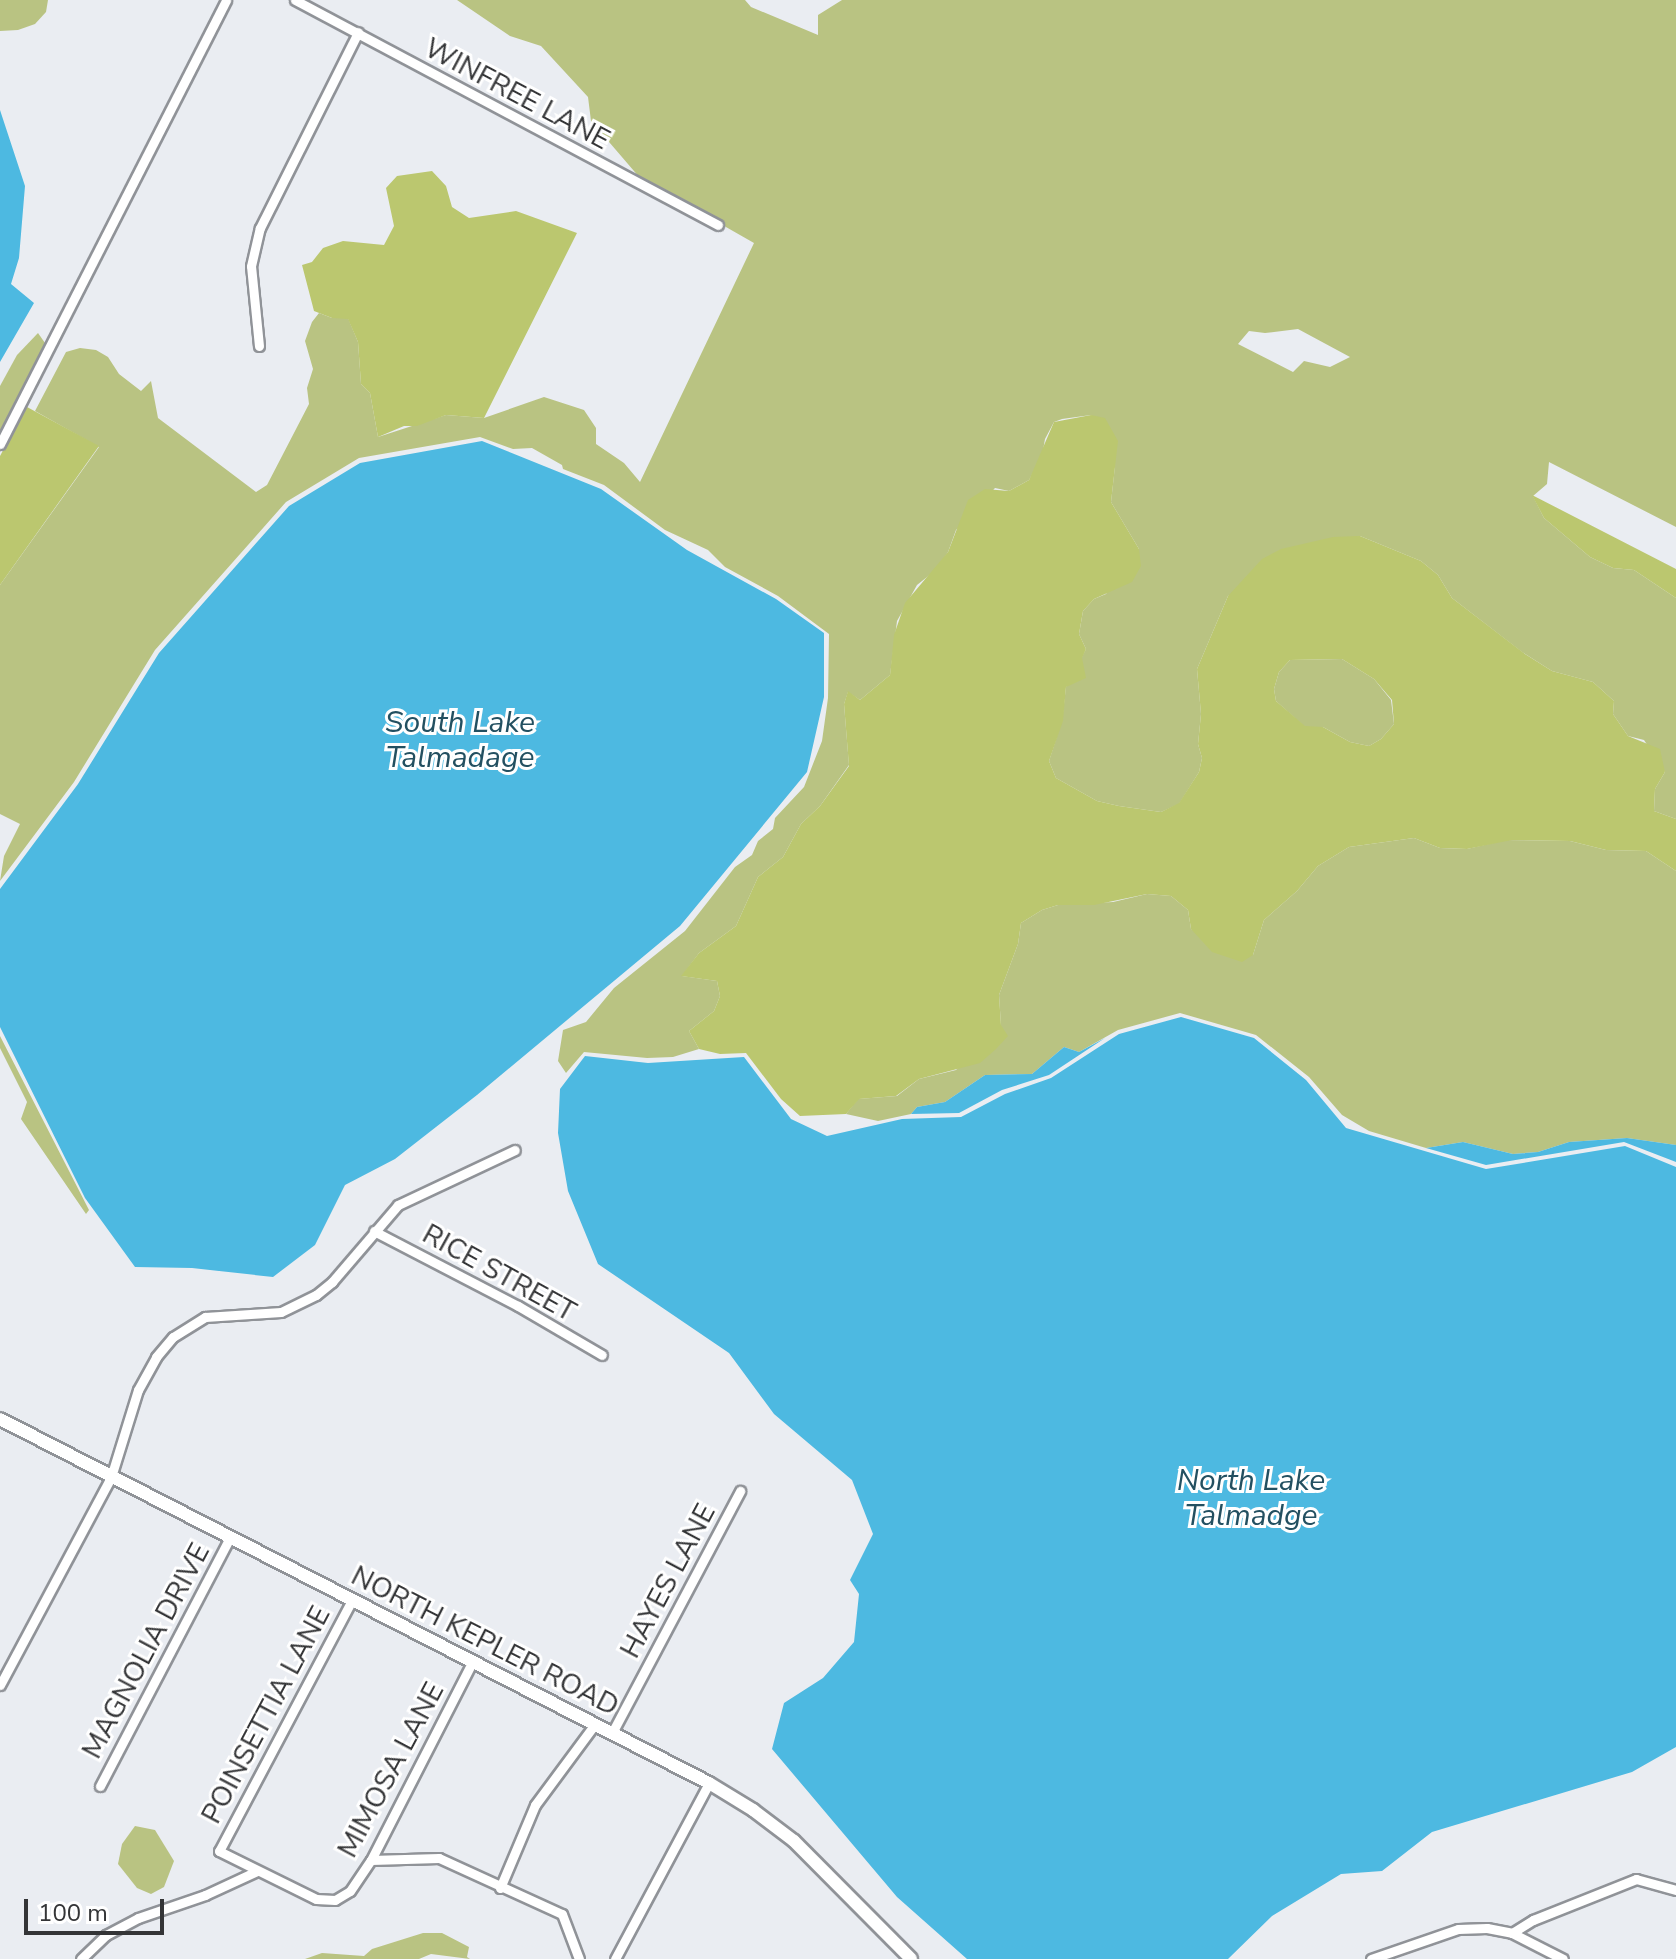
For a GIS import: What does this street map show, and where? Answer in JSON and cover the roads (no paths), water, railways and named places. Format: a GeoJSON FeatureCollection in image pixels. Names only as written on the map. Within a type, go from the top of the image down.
{"type":"FeatureCollection","features":[{"type":"Feature","properties":{"kind":"main road","name":"NORTH KEPLER ROAD"},"geometry":{"type":"LineString","coordinates":[[0,1419],[709,1783],[794,1841],[911,1959]]}},
{"type":"Feature","properties":{"kind":"street"},"geometry":{"type":"LineString","coordinates":[[0,444],[226,0]]}},
{"type":"Feature","properties":{"kind":"street","name":"WINFREE LANE"},"geometry":{"type":"LineString","coordinates":[[295,0],[718,225]]}},
{"type":"Feature","properties":{"kind":"street"},"geometry":{"type":"LineString","coordinates":[[259,346],[251,266],[260,228],[358,32]]}},
{"type":"Feature","properties":{"kind":"street"},"geometry":{"type":"LineString","coordinates":[[0,1685],[111,1477],[138,1390],[156,1357],[173,1337],[205,1317],[281,1312],[305,1302],[332,1282],[398,1205],[515,1150]]}},
{"type":"Feature","properties":{"kind":"street","name":"RICE STREET"},"geometry":{"type":"LineString","coordinates":[[374,1231],[518,1306],[602,1355]]}},
{"type":"Feature","properties":{"kind":"street","name":"HAYES LANE"},"geometry":{"type":"LineString","coordinates":[[612,1733],[740,1491]]}},
{"type":"Feature","properties":{"kind":"street","name":"MAGNOLIA DRIVE"},"geometry":{"type":"LineString","coordinates":[[100,1786],[230,1537]]}},
{"type":"Feature","properties":{"kind":"street","name":"POINSETTIA LANE"},"geometry":{"type":"LineString","coordinates":[[257,1871],[219,1851],[352,1600]]}},
{"type":"Feature","properties":{"kind":"street","name":"MIMOSA LANE"},"geometry":{"type":"LineString","coordinates":[[257,1871],[316,1899],[335,1900],[350,1891],[371,1860],[472,1663]]}},
{"type":"Feature","properties":{"kind":"street"},"geometry":{"type":"LineString","coordinates":[[500,1888],[535,1805],[595,1724]]}},
{"type":"Feature","properties":{"kind":"street"},"geometry":{"type":"LineString","coordinates":[[615,1959],[709,1783]]}},
{"type":"Feature","properties":{"kind":"street"},"geometry":{"type":"LineString","coordinates":[[371,1860],[439,1858],[562,1914],[579,1959]]}},
{"type":"Feature","properties":{"kind":"street"},"geometry":{"type":"LineString","coordinates":[[81,1959],[106,1935],[138,1918],[205,1895],[257,1871]]}},
{"type":"Feature","properties":{"kind":"street"},"geometry":{"type":"LineString","coordinates":[[1512,1933],[1533,1920],[1636,1879],[1676,1890]]}},
{"type":"Feature","properties":{"kind":"street"},"geometry":{"type":"LineString","coordinates":[[1371,1959],[1458,1929],[1487,1928],[1512,1933],[1563,1959]]}},
{"type":"Feature","properties":{"kind":"water"},"geometry":{"type":"Polygon","coordinates":[[[0,110],[25,186],[19,258],[11,284],[34,303],[0,362],[0,110]]]}},
{"type":"Feature","properties":{"kind":"water","name":"South Lake Talmadage"},"geometry":{"type":"Polygon","coordinates":[[[482,441],[601,489],[687,550],[776,599],[824,633],[824,697],[807,772],[680,926],[395,1159],[345,1185],[315,1245],[273,1277],[192,1268],[135,1267],[85,1198],[0,1027],[0,889],[78,784],[159,653],[289,506],[360,463],[482,441]]]}},
{"type":"Feature","properties":{"kind":"water","name":"North Lake Talmadge"},"geometry":{"type":"Polygon","coordinates":[[[1181,1017],[1254,1038],[1306,1080],[1346,1128],[1486,1169],[1625,1146],[1676,1167],[1676,1747],[1632,1772],[1432,1832],[1382,1871],[1341,1874],[1272,1916],[1228,1959],[967,1959],[897,1897],[772,1749],[784,1703],[823,1678],[854,1642],[859,1594],[850,1580],[873,1534],[852,1480],[774,1414],[729,1353],[598,1264],[568,1191],[558,1133],[560,1089],[585,1056],[648,1063],[744,1057],[791,1119],[827,1136],[902,1119],[961,1117],[1005,1094],[1051,1078],[1119,1034],[1181,1017]]]}},
{"type":"Feature","properties":{"kind":"water"},"geometry":{"type":"Polygon","coordinates":[[[1105,1038],[1049,1075],[1002,1090],[959,1113],[911,1114],[917,1107],[945,1102],[985,1075],[1032,1074],[1064,1047],[1079,1052],[1105,1038]]]}},
{"type":"Feature","properties":{"kind":"water"},"geometry":{"type":"Polygon","coordinates":[[[1627,1138],[1676,1145],[1676,1162],[1624,1142],[1486,1165],[1426,1148],[1463,1142],[1513,1154],[1538,1152],[1569,1142],[1627,1138]]]}}]}
